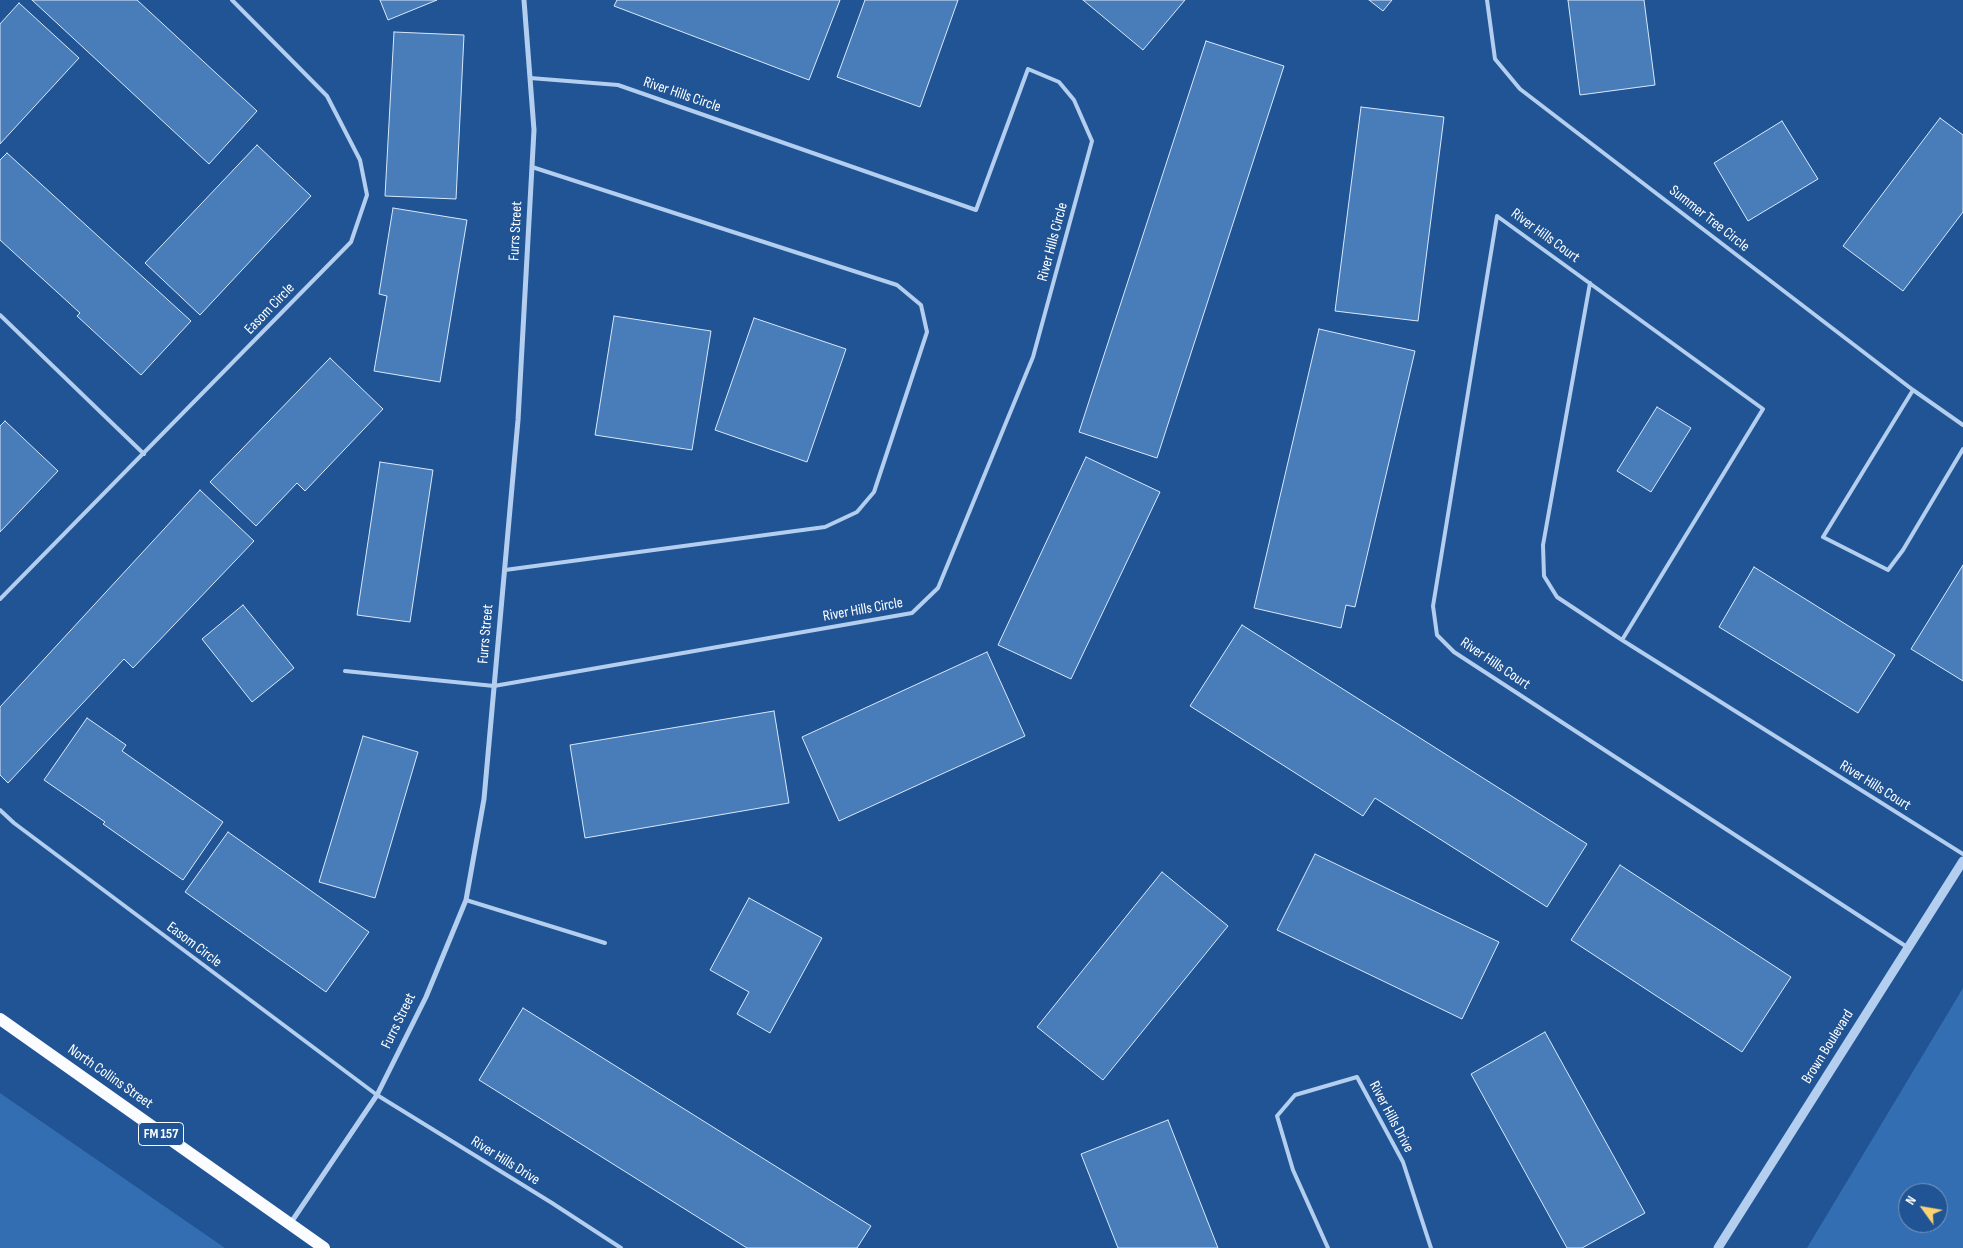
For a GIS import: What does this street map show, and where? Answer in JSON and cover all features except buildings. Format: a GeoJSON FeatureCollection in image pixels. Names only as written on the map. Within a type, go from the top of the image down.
{"type":"FeatureCollection","features":[{"type":"Feature","properties":{"kind":"main road","name":"North Collins Street"},"geometry":{"type":"LineString","coordinates":[[0,1019],[324,1248]]}},
{"type":"Feature","properties":{"kind":"street","name":"Furrs Street"},"geometry":{"type":"LineString","coordinates":[[289,1224],[377,1095],[426,996],[466,900],[484,799],[518,420],[534,130],[524,0]]}},
{"type":"Feature","properties":{"kind":"street","name":"Brown Boulevard"},"geometry":{"type":"LineString","coordinates":[[1718,1248],[1963,861]]}},
{"type":"Feature","properties":{"kind":"lane","name":"Easom Circle"},"geometry":{"type":"LineString","coordinates":[[0,599],[351,242],[367,195],[360,160],[327,96],[232,0]]}},
{"type":"Feature","properties":{"kind":"lane","name":"Summer Tree Circle"},"geometry":{"type":"LineString","coordinates":[[1487,0],[1495,59],[1520,89],[1913,390],[1963,426]]}},
{"type":"Feature","properties":{"kind":"lane","name":"River Hills Circle"},"geometry":{"type":"LineString","coordinates":[[494,686],[912,613],[938,588],[1033,357],[1092,141],[1074,100],[1059,82],[1028,69],[976,210],[618,85],[530,78]]}},
{"type":"Feature","properties":{"kind":"lane"},"geometry":{"type":"LineString","coordinates":[[505,570],[824,527],[857,512],[874,492],[927,332],[921,305],[897,285],[532,167]]}},
{"type":"Feature","properties":{"kind":"lane","name":"River Hills Court"},"geometry":{"type":"LineString","coordinates":[[1908,947],[1454,652],[1437,635],[1433,606],[1497,216],[1763,409],[1622,640],[1963,854]]}},
{"type":"Feature","properties":{"kind":"lane"},"geometry":{"type":"LineString","coordinates":[[1590,283],[1542,545],[1544,576],[1557,597],[1622,640]]}},
{"type":"Feature","properties":{"kind":"lane"},"geometry":{"type":"LineString","coordinates":[[0,315],[144,454]]}},
{"type":"Feature","properties":{"kind":"lane"},"geometry":{"type":"LineString","coordinates":[[1913,390],[1823,537],[1888,570],[1903,550],[1963,450]]}},
{"type":"Feature","properties":{"kind":"lane"},"geometry":{"type":"LineString","coordinates":[[345,671],[494,686]]}},
{"type":"Feature","properties":{"kind":"lane","name":"Easom Circle"},"geometry":{"type":"LineString","coordinates":[[0,810],[30,835],[377,1095]]}},
{"type":"Feature","properties":{"kind":"lane"},"geometry":{"type":"LineString","coordinates":[[466,900],[605,943]]}},
{"type":"Feature","properties":{"kind":"lane","name":"River Hills Drive"},"geometry":{"type":"LineString","coordinates":[[1328,1248],[1293,1170],[1277,1116],[1295,1094],[1357,1077],[1403,1162],[1431,1248]]}},
{"type":"Feature","properties":{"kind":"lane","name":"River Hills Drive"},"geometry":{"type":"LineString","coordinates":[[377,1095],[621,1248]]}},
{"type":"Feature","properties":{"kind":"shaded area"},"geometry":{"type":"Polygon","coordinates":[[[1963,988],[1963,1248],[1807,1248],[1963,988]]]}},
{"type":"Feature","properties":{"kind":"shaded area"},"geometry":{"type":"Polygon","coordinates":[[[0,1093],[225,1248],[0,1248],[0,1093]]]}}]}
